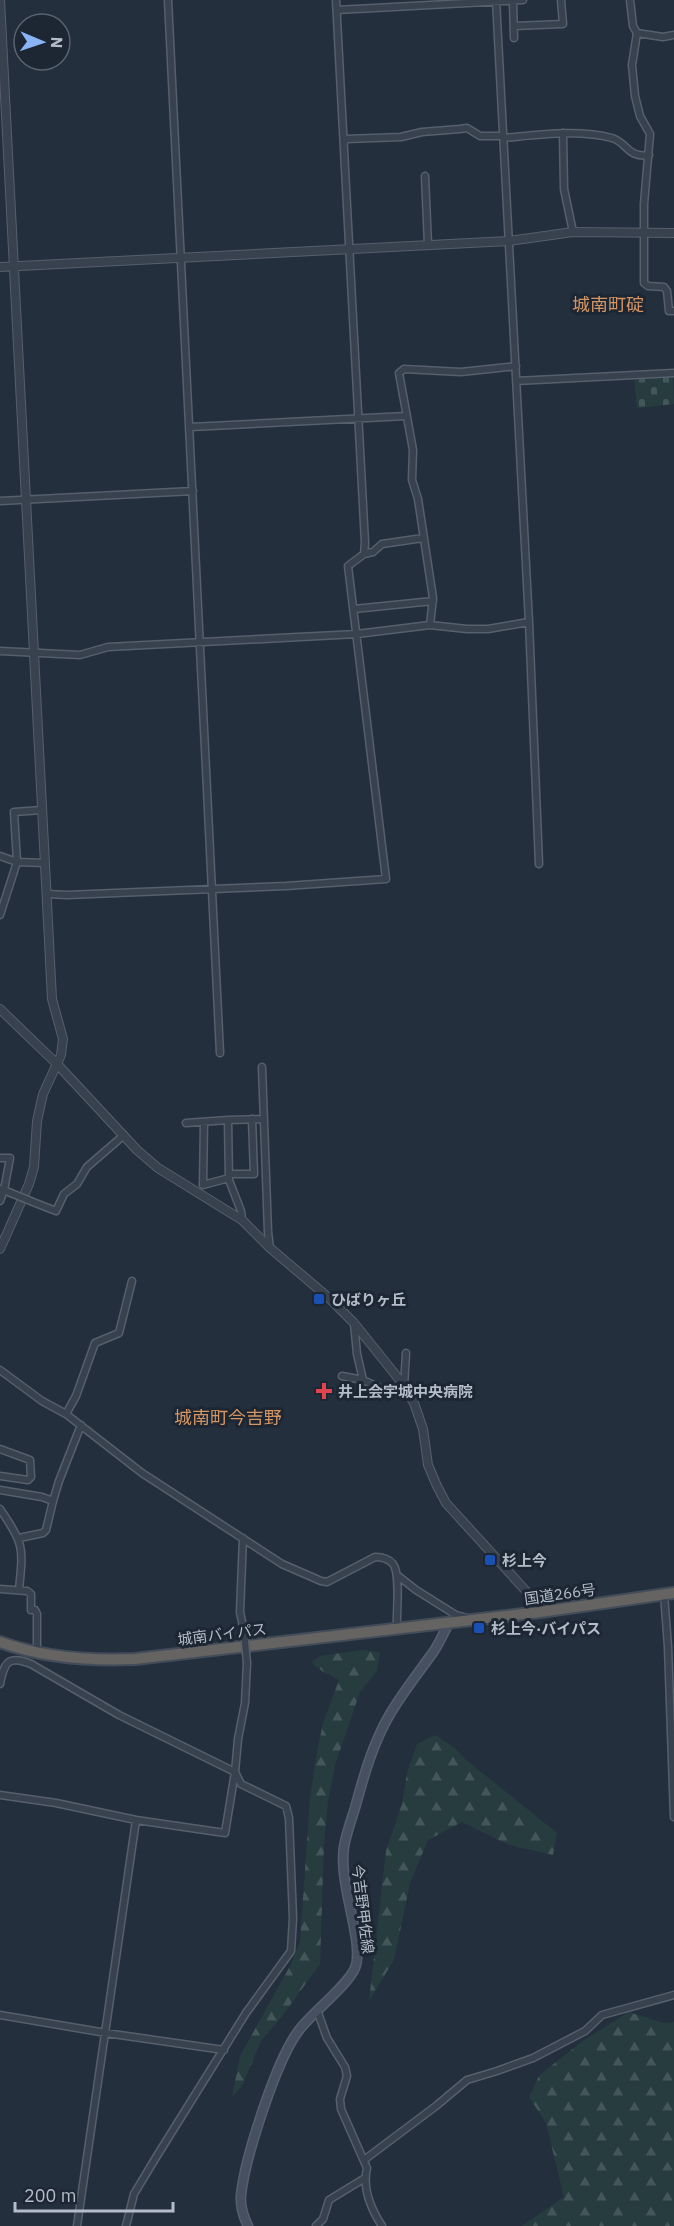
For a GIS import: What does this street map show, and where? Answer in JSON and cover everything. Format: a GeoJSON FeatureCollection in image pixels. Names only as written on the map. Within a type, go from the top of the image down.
{"type":"FeatureCollection","features":[{"type":"Feature","properties":{"kind":"highway","name":"国道266号"},"geometry":{"type":"LineString","coordinates":[[449,1623],[669,1593]]}},
{"type":"Feature","properties":{"kind":"highway","name":"城南バイパス"},"geometry":{"type":"LineString","coordinates":[[0,1642],[37,1653],[75,1659],[135,1659],[449,1623]]}},
{"type":"Feature","properties":{"kind":"main road","name":"今吉野甲佐線"},"geometry":{"type":"LineString","coordinates":[[248,2226],[242,2213],[241,2196],[258,2129],[281,2062],[299,2029],[354,1971],[357,1958],[343,1879],[343,1863],[344,1848],[366,1766],[389,1716],[409,1684],[435,1650],[449,1623]]}},
{"type":"Feature","properties":{"kind":"street"},"geometry":{"type":"LineString","coordinates":[[0,0],[52,999],[63,1039],[61,1055],[46,1084],[38,1114],[35,1158],[29,1184],[0,1249]]}},
{"type":"Feature","properties":{"kind":"street"},"geometry":{"type":"LineString","coordinates":[[168,0],[220,1053]]}},
{"type":"Feature","properties":{"kind":"street"},"geometry":{"type":"LineString","coordinates":[[336,0],[359,418],[364,554]]}},
{"type":"Feature","properties":{"kind":"street"},"geometry":{"type":"LineString","coordinates":[[336,10],[522,0]]}},
{"type":"Feature","properties":{"kind":"street"},"geometry":{"type":"LineString","coordinates":[[514,26],[563,24],[561,0]]}},
{"type":"Feature","properties":{"kind":"street"},"geometry":{"type":"LineString","coordinates":[[630,0],[633,26],[637,33],[632,65],[635,96],[640,116],[650,130],[644,204],[644,283],[648,286],[664,287],[667,291],[669,311],[674,310]]}},
{"type":"Feature","properties":{"kind":"street"},"geometry":{"type":"LineString","coordinates":[[496,1],[529,622],[539,864]]}},
{"type":"Feature","properties":{"kind":"street"},"geometry":{"type":"LineString","coordinates":[[513,1],[514,38]]}},
{"type":"Feature","properties":{"kind":"street"},"geometry":{"type":"LineString","coordinates":[[637,33],[663,37],[674,35]]}},
{"type":"Feature","properties":{"kind":"street"},"geometry":{"type":"LineString","coordinates":[[344,144],[346,139],[400,137],[422,132],[467,128],[480,136],[503,137],[563,133],[615,139],[633,154],[649,155]]}},
{"type":"Feature","properties":{"kind":"street"},"geometry":{"type":"LineString","coordinates":[[563,133],[564,189],[573,232]]}},
{"type":"Feature","properties":{"kind":"street"},"geometry":{"type":"LineString","coordinates":[[425,176],[428,245]]}},
{"type":"Feature","properties":{"kind":"street"},"geometry":{"type":"LineString","coordinates":[[0,267],[509,241],[573,232],[674,233]]}},
{"type":"Feature","properties":{"kind":"street"},"geometry":{"type":"LineString","coordinates":[[430,625],[433,602],[418,499],[412,480],[413,450],[399,373],[400,370],[461,372],[516,366]]}},
{"type":"Feature","properties":{"kind":"street"},"geometry":{"type":"LineString","coordinates":[[516,381],[674,373]]}},
{"type":"Feature","properties":{"kind":"street"},"geometry":{"type":"LineString","coordinates":[[190,427],[406,416]]}},
{"type":"Feature","properties":{"kind":"street"},"geometry":{"type":"LineString","coordinates":[[0,501],[193,491]]}},
{"type":"Feature","properties":{"kind":"street"},"geometry":{"type":"LineString","coordinates":[[47,894],[211,889],[386,879],[348,566],[364,554],[373,552],[382,544],[423,538]]}},
{"type":"Feature","properties":{"kind":"street"},"geometry":{"type":"LineString","coordinates":[[354,609],[433,602]]}},
{"type":"Feature","properties":{"kind":"street"},"geometry":{"type":"LineString","coordinates":[[0,651],[80,655],[108,647],[357,634],[430,625],[488,629],[529,622]]}},
{"type":"Feature","properties":{"kind":"street"},"geometry":{"type":"LineString","coordinates":[[1,911],[17,862],[14,812],[42,810]]}},
{"type":"Feature","properties":{"kind":"street"},"geometry":{"type":"LineString","coordinates":[[0,856],[17,862],[45,863]]}},
{"type":"Feature","properties":{"kind":"street"},"geometry":{"type":"LineString","coordinates":[[0,1009],[57,1064],[137,1150],[158,1168],[242,1220],[354,1323],[414,1403],[423,1429],[429,1465],[446,1503],[526,1592],[540,1612]]}},
{"type":"Feature","properties":{"kind":"street"},"geometry":{"type":"LineString","coordinates":[[262,1067],[270,1248]]}},
{"type":"Feature","properties":{"kind":"street"},"geometry":{"type":"LineString","coordinates":[[204,1122],[203,1185],[229,1176],[254,1174],[252,1119]]}},
{"type":"Feature","properties":{"kind":"street"},"geometry":{"type":"LineString","coordinates":[[186,1123],[264,1119]]}},
{"type":"Feature","properties":{"kind":"street"},"geometry":{"type":"LineString","coordinates":[[228,1120],[229,1176],[242,1220]]}},
{"type":"Feature","properties":{"kind":"street"},"geometry":{"type":"LineString","coordinates":[[5,1191],[56,1211],[64,1194],[77,1184],[87,1167],[124,1135]]}},
{"type":"Feature","properties":{"kind":"street"},"geometry":{"type":"LineString","coordinates":[[0,1158],[10,1158],[5,1191],[0,1201]]}},
{"type":"Feature","properties":{"kind":"street"},"geometry":{"type":"LineString","coordinates":[[66,1414],[76,1396],[95,1343],[119,1333],[132,1281]]}},
{"type":"Feature","properties":{"kind":"street"},"geometry":{"type":"LineString","coordinates":[[354,1323],[357,1354],[363,1380]]}},
{"type":"Feature","properties":{"kind":"street"},"geometry":{"type":"LineString","coordinates":[[404,1387],[406,1353]]}},
{"type":"Feature","properties":{"kind":"street"},"geometry":{"type":"LineString","coordinates":[[0,1370],[42,1401],[66,1414],[142,1473],[282,1564],[321,1581],[332,1580],[375,1557],[389,1560],[394,1565],[397,1575],[397,1628]]}},
{"type":"Feature","properties":{"kind":"street"},"geometry":{"type":"LineString","coordinates":[[342,1376],[363,1380],[382,1389],[404,1387]]}},
{"type":"Feature","properties":{"kind":"street"},"geometry":{"type":"LineString","coordinates":[[19,1538],[43,1533],[46,1530],[58,1481],[81,1425]]}},
{"type":"Feature","properties":{"kind":"street"},"geometry":{"type":"LineString","coordinates":[[0,1449],[30,1460],[32,1477],[28,1480],[0,1476]]}},
{"type":"Feature","properties":{"kind":"street"},"geometry":{"type":"LineString","coordinates":[[0,1490],[53,1501]]}},
{"type":"Feature","properties":{"kind":"street"},"geometry":{"type":"LineString","coordinates":[[0,1509],[19,1538],[22,1547],[19,1590]]}},
{"type":"Feature","properties":{"kind":"street"},"geometry":{"type":"LineString","coordinates":[[0,1795],[56,1803],[136,1820],[225,1833],[245,1703],[247,1663],[240,1612],[243,1538]]}},
{"type":"Feature","properties":{"kind":"street"},"geometry":{"type":"LineString","coordinates":[[397,1575],[456,1615],[473,1620]]}},
{"type":"Feature","properties":{"kind":"street"},"geometry":{"type":"LineString","coordinates":[[0,1589],[19,1590],[32,1594],[31,1610],[35,1610],[37,1614],[37,1653]]}},
{"type":"Feature","properties":{"kind":"street"},"geometry":{"type":"LineString","coordinates":[[669,1593],[668,1647],[674,1817]]}},
{"type":"Feature","properties":{"kind":"street"},"geometry":{"type":"LineString","coordinates":[[0,1684],[6,1665],[15,1661],[24,1662],[119,1715],[235,1772],[241,1784],[286,1806],[289,1818],[291,1951],[246,2013],[134,2194],[126,2226]]}},
{"type":"Feature","properties":{"kind":"street"},"geometry":{"type":"LineString","coordinates":[[76,2226],[136,1820]]}},
{"type":"Feature","properties":{"kind":"street"},"geometry":{"type":"LineString","coordinates":[[364,2160],[467,2080],[533,2058],[585,2031],[602,2015],[674,1995]]}},
{"type":"Feature","properties":{"kind":"street"},"geometry":{"type":"LineString","coordinates":[[317,2010],[327,2038],[345,2067],[346,2076],[340,2099],[341,2109],[367,2168],[364,2178],[371,2209],[382,2226]]}},
{"type":"Feature","properties":{"kind":"street"},"geometry":{"type":"LineString","coordinates":[[0,2015],[224,2050]]}},
{"type":"Feature","properties":{"kind":"street"},"geometry":{"type":"LineString","coordinates":[[316,2226],[323,2219],[329,2200],[364,2178]]}},
{"type":"Feature","properties":{"kind":"green space"},"geometry":{"type":"Polygon","coordinates":[[[673,376],[674,404],[637,408],[634,378],[673,376]]]}},
{"type":"Feature","properties":{"kind":"green space"},"geometry":{"type":"Polygon","coordinates":[[[361,1650],[380,1652],[377,1671],[360,1692],[335,1765],[324,1843],[320,1964],[261,2041],[242,2086],[232,2097],[240,2056],[290,1966],[300,1942],[310,1798],[316,1757],[323,1723],[339,1680],[311,1662],[320,1656],[361,1650]]]}},
{"type":"Feature","properties":{"kind":"green space"},"geometry":{"type":"Polygon","coordinates":[[[435,1735],[456,1749],[465,1759],[557,1833],[553,1855],[509,1845],[462,1822],[428,1840],[410,1883],[394,1960],[369,2001],[386,1851],[402,1804],[407,1773],[417,1744],[435,1735]]]}},
{"type":"Feature","properties":{"kind":"green space"},"geometry":{"type":"Polygon","coordinates":[[[629,2012],[664,2023],[674,2022],[674,2226],[522,2226],[564,2197],[546,2123],[529,2097],[539,2076],[584,2040],[629,2012]]]}},
{"type":"Feature","properties":{"kind":"place","name":"ひばりヶ丘"},"geometry":{"type":"Point","coordinates":[319,1299]}},
{"type":"Feature","properties":{"kind":"place","name":"井上会宇城中央病院"},"geometry":{"type":"Point","coordinates":[324,1391]}},
{"type":"Feature","properties":{"kind":"place","name":"杉上今"},"geometry":{"type":"Point","coordinates":[490,1560]}},
{"type":"Feature","properties":{"kind":"place","name":"杉上今·バイパス"},"geometry":{"type":"Point","coordinates":[479,1628]}},
{"type":"Feature","properties":{"kind":"district","name":"城南町碇"},"geometry":{"type":"Point","coordinates":[608,304]}},
{"type":"Feature","properties":{"kind":"district","name":"城南町今吉野"},"geometry":{"type":"Point","coordinates":[228,1417]}}]}
